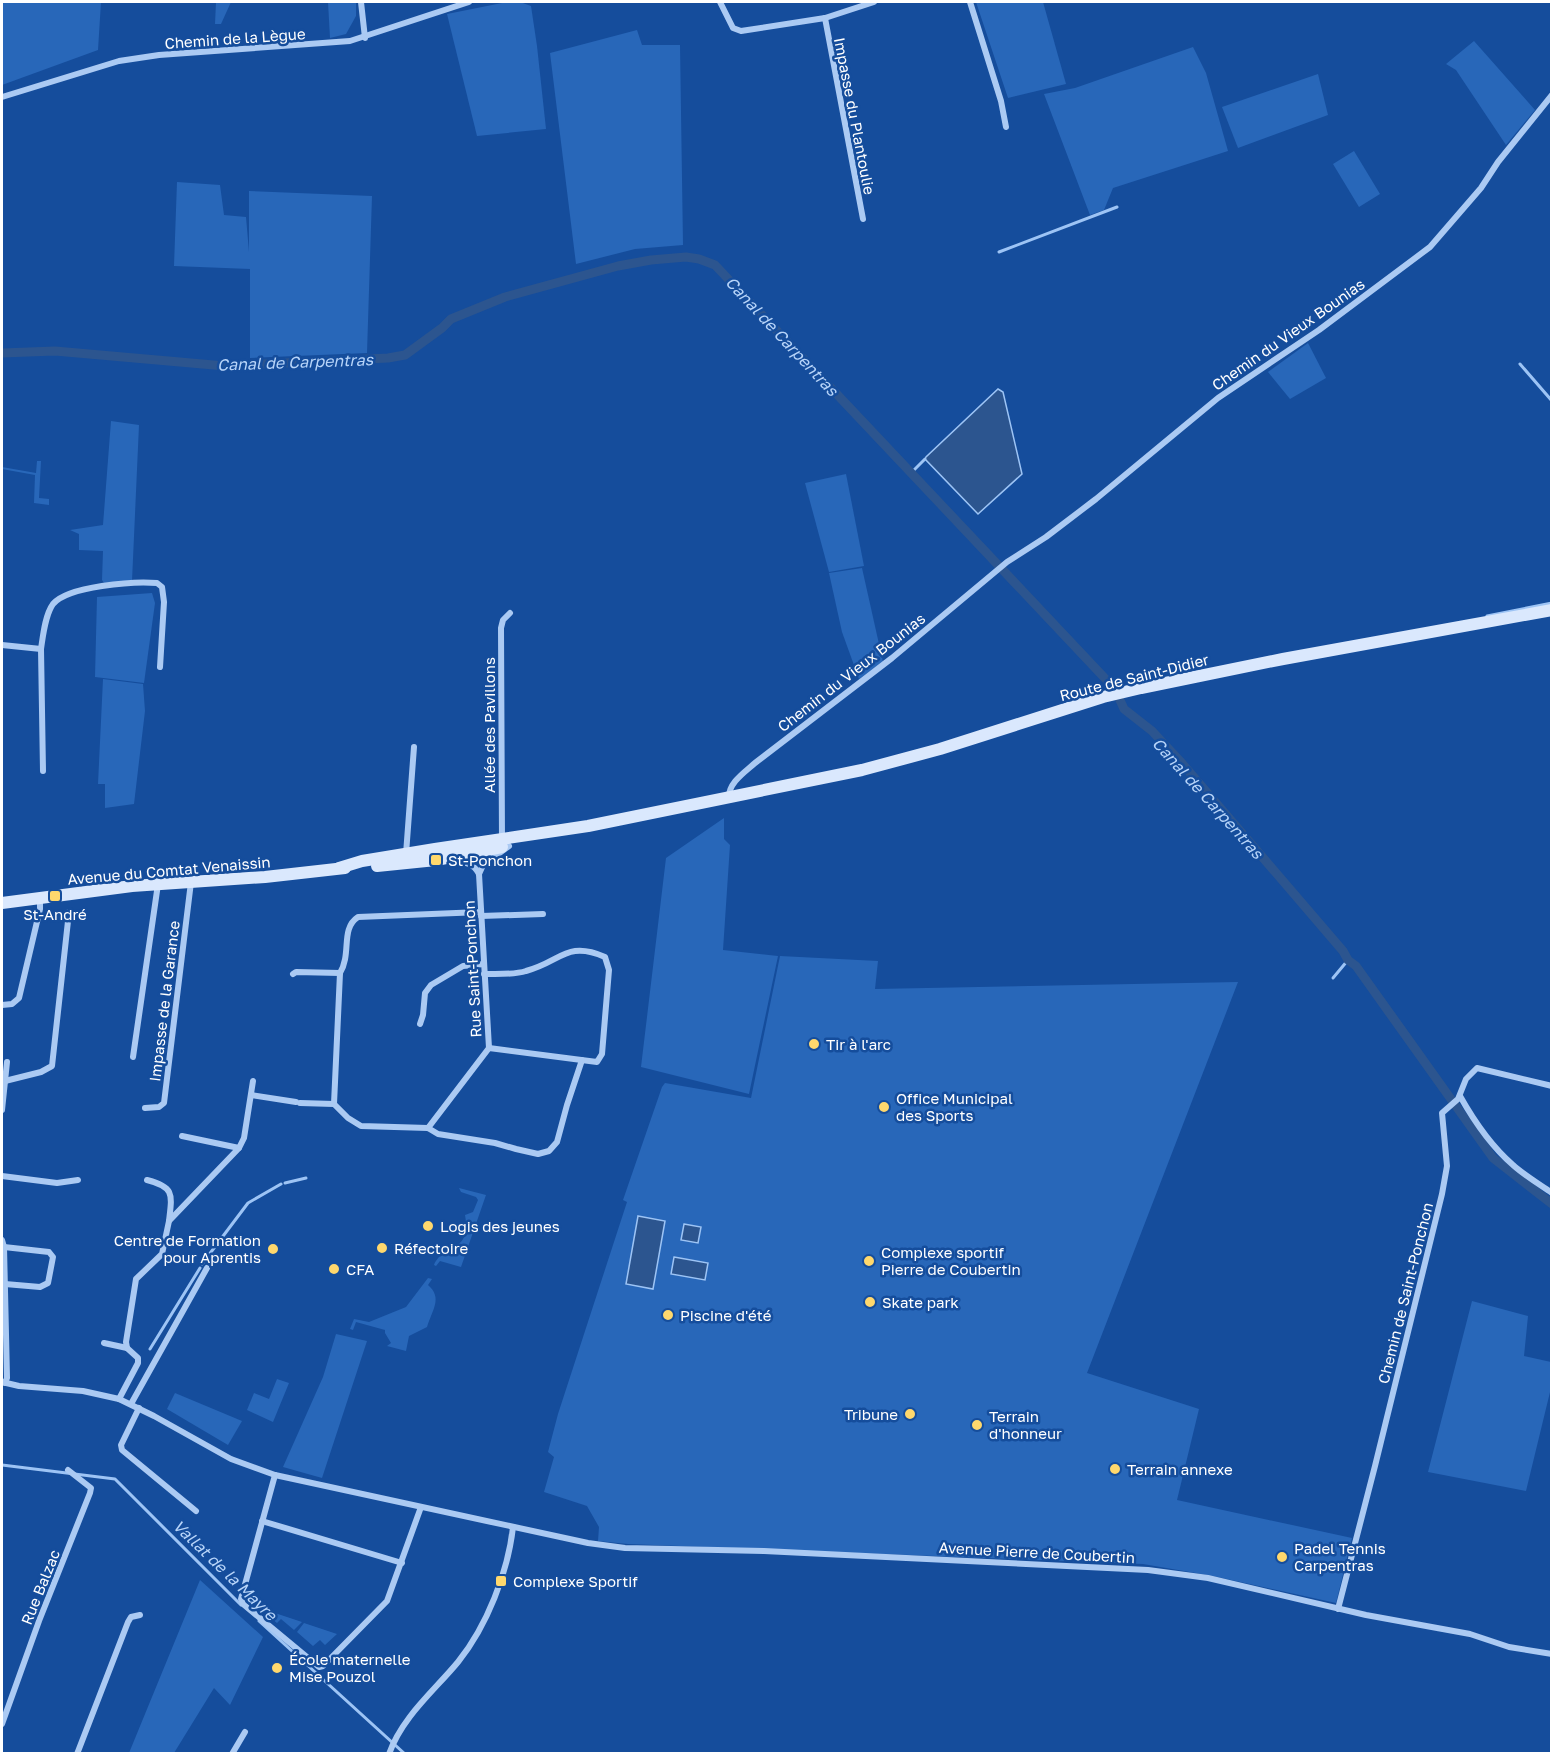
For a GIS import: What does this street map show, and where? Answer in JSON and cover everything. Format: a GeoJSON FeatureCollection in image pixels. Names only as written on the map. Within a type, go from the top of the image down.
{"type":"FeatureCollection","features":[{"type":"Feature","properties":{"kind":"main road","name":"Route de Saint-Didier"},"geometry":{"type":"LineString","coordinates":[[729,798],[900,760],[1122,693],[1283,658],[1551,610]]}},
{"type":"Feature","properties":{"kind":"main road","name":"Avenue du Comtat Venaissin"},"geometry":{"type":"LineString","coordinates":[[406,859],[454,846],[501,842],[729,798]]}},
{"type":"Feature","properties":{"kind":"main road","name":"Avenue du Comtat Venaissin"},"geometry":{"type":"LineString","coordinates":[[2,903],[158,884],[265,877],[339,868],[362,861],[436,860],[478,853],[501,842]]}},
{"type":"Feature","properties":{"kind":"street"},"geometry":{"type":"LineString","coordinates":[[361,2],[364,38]]}},
{"type":"Feature","properties":{"kind":"street","name":"Chemin de la Lègue"},"geometry":{"type":"LineString","coordinates":[[2,97],[118,61],[220,50],[326,44],[364,38],[468,2]]}},
{"type":"Feature","properties":{"kind":"street","name":"Impasse du Plantoulie"},"geometry":{"type":"LineString","coordinates":[[720,2],[733,27],[741,31],[825,18],[874,2]]}},
{"type":"Feature","properties":{"kind":"street"},"geometry":{"type":"LineString","coordinates":[[970,2],[1001,101],[1006,127]]}},
{"type":"Feature","properties":{"kind":"street","name":"Impasse du Plantoulie"},"geometry":{"type":"LineString","coordinates":[[825,18],[863,219]]}},
{"type":"Feature","properties":{"kind":"street","name":"Chemin du Vieux Bounias"},"geometry":{"type":"LineString","coordinates":[[729,798],[728,793],[734,783],[755,763],[892,658],[1007,562],[1046,537],[1088,505],[1176,435],[1218,398],[1318,330],[1430,247],[1481,188],[1498,162],[1551,95]]}},
{"type":"Feature","properties":{"kind":"street"},"geometry":{"type":"LineString","coordinates":[[43,771],[41,649],[48,616],[54,604],[63,597],[99,587],[157,583],[162,587],[164,602],[160,667]]}},
{"type":"Feature","properties":{"kind":"street","name":"Allée des Pavillons"},"geometry":{"type":"LineString","coordinates":[[501,842],[501,628],[503,620],[510,613]]}},
{"type":"Feature","properties":{"kind":"street"},"geometry":{"type":"LineString","coordinates":[[2,645],[41,649]]}},
{"type":"Feature","properties":{"kind":"street"},"geometry":{"type":"LineString","coordinates":[[406,859],[414,747]]}},
{"type":"Feature","properties":{"kind":"street"},"geometry":{"type":"LineString","coordinates":[[436,860],[467,863],[480,869],[501,842]]}},
{"type":"Feature","properties":{"kind":"street"},"geometry":{"type":"LineString","coordinates":[[454,846],[478,853]]}},
{"type":"Feature","properties":{"kind":"street","name":"Rue Saint-Ponchon"},"geometry":{"type":"LineString","coordinates":[[428,1128],[489,1048],[478,853]]}},
{"type":"Feature","properties":{"kind":"street","name":"Impasse de la Garance"},"geometry":{"type":"LineString","coordinates":[[145,1108],[159,1107],[164,1103],[191,882]]}},
{"type":"Feature","properties":{"kind":"street"},"geometry":{"type":"LineString","coordinates":[[133,1057],[158,884]]}},
{"type":"Feature","properties":{"kind":"street"},"geometry":{"type":"LineString","coordinates":[[2,1005],[12,1004],[19,998],[40,909],[40,898]]}},
{"type":"Feature","properties":{"kind":"street"},"geometry":{"type":"LineString","coordinates":[[5,1081],[41,1072],[52,1066],[69,912]]}},
{"type":"Feature","properties":{"kind":"street"},"geometry":{"type":"LineString","coordinates":[[334,1104],[340,973],[346,962],[350,923],[358,917],[543,914]]}},
{"type":"Feature","properties":{"kind":"street"},"geometry":{"type":"LineString","coordinates":[[484,974],[524,972],[578,949],[605,957],[609,970],[602,1054],[597,1062],[489,1048]]}},
{"type":"Feature","properties":{"kind":"street"},"geometry":{"type":"LineString","coordinates":[[420,1024],[425,993],[431,984],[463,966],[484,964]]}},
{"type":"Feature","properties":{"kind":"street"},"geometry":{"type":"LineString","coordinates":[[293,974],[296,972],[340,973]]}},
{"type":"Feature","properties":{"kind":"street"},"geometry":{"type":"LineString","coordinates":[[251,1095],[298,1103],[334,1104],[348,1118],[361,1126],[428,1128],[438,1134],[495,1143],[538,1154],[549,1151],[557,1142],[582,1060]]}},
{"type":"Feature","properties":{"kind":"street"},"geometry":{"type":"LineString","coordinates":[[2,1110],[7,1062]]}},
{"type":"Feature","properties":{"kind":"street","name":"Chemin de Saint-Ponchon"},"geometry":{"type":"LineString","coordinates":[[1338,1609],[1442,1194],[1447,1166],[1442,1113],[1459,1098],[1466,1079],[1477,1068],[1551,1086]]}},
{"type":"Feature","properties":{"kind":"street"},"geometry":{"type":"LineString","coordinates":[[169,1221],[239,1148],[244,1138],[253,1081]]}},
{"type":"Feature","properties":{"kind":"street"},"geometry":{"type":"LineString","coordinates":[[1459,1098],[1501,1153],[1513,1165],[1551,1193]]}},
{"type":"Feature","properties":{"kind":"street"},"geometry":{"type":"LineString","coordinates":[[182,1136],[239,1148]]}},
{"type":"Feature","properties":{"kind":"street"},"geometry":{"type":"LineString","coordinates":[[2,1176],[57,1183],[78,1180]]}},
{"type":"Feature","properties":{"kind":"street"},"geometry":{"type":"LineString","coordinates":[[127,1348],[126,1335],[136,1279],[162,1254],[169,1221],[171,1203],[168,1189],[163,1184],[147,1180]]}},
{"type":"Feature","properties":{"kind":"street"},"geometry":{"type":"LineString","coordinates":[[5,1284],[40,1287],[48,1283],[53,1257],[49,1252],[3,1243],[7,1378],[3,1382],[19,1386],[83,1391],[131,1404],[207,1268]]}},
{"type":"Feature","properties":{"kind":"street"},"geometry":{"type":"LineString","coordinates":[[104,1343],[127,1348],[135,1355],[138,1363],[119,1399]]}},
{"type":"Feature","properties":{"kind":"street","name":"Avenue Pierre de Coubertin"},"geometry":{"type":"LineString","coordinates":[[131,1404],[231,1459],[275,1475],[588,1543],[625,1548],[764,1551],[1148,1570],[1208,1578],[1338,1609],[1470,1634],[1509,1647],[1551,1654]]}},
{"type":"Feature","properties":{"kind":"street"},"geometry":{"type":"LineString","coordinates":[[139,1408],[121,1445],[122,1450],[196,1511]]}},
{"type":"Feature","properties":{"kind":"street","name":"Rue Balzac"},"geometry":{"type":"LineString","coordinates":[[2,1724],[39,1621],[90,1493],[91,1488],[68,1470]]}},
{"type":"Feature","properties":{"kind":"street"},"geometry":{"type":"LineString","coordinates":[[275,1475],[241,1599],[243,1604],[320,1667],[387,1601],[421,1507]]}},
{"type":"Feature","properties":{"kind":"street"},"geometry":{"type":"LineString","coordinates":[[262,1521],[402,1563]]}},
{"type":"Feature","properties":{"kind":"street"},"geometry":{"type":"LineString","coordinates":[[389,1754],[401,1728],[459,1660],[478,1630],[508,1561],[513,1527]]}},
{"type":"Feature","properties":{"kind":"street"},"geometry":{"type":"LineString","coordinates":[[76,1754],[128,1622],[131,1617],[140,1615]]}},
{"type":"Feature","properties":{"kind":"street"},"geometry":{"type":"LineString","coordinates":[[232,1754],[245,1732]]}},
{"type":"Feature","properties":{"kind":"shaded area"},"geometry":{"type":"Polygon","coordinates":[[[2,2],[101,2],[98,50],[2,85],[2,2]]]}},
{"type":"Feature","properties":{"kind":"shaded area"},"geometry":{"type":"Polygon","coordinates":[[[216,2],[231,2],[221,24],[215,24],[216,2]]]}},
{"type":"Feature","properties":{"kind":"shaded area"},"geometry":{"type":"Polygon","coordinates":[[[328,2],[356,2],[356,16],[346,34],[330,38],[328,2]]]}},
{"type":"Feature","properties":{"kind":"shaded area"},"geometry":{"type":"Polygon","coordinates":[[[507,2],[520,2],[531,6],[546,129],[477,136],[447,14],[507,2]]]}},
{"type":"Feature","properties":{"kind":"shaded area"},"geometry":{"type":"Polygon","coordinates":[[[976,2],[1043,2],[1066,84],[1008,98],[976,2]]]}},
{"type":"Feature","properties":{"kind":"shaded area"},"geometry":{"type":"Polygon","coordinates":[[[637,30],[642,45],[680,45],[683,245],[635,249],[576,264],[550,53],[637,30]]]}},
{"type":"Feature","properties":{"kind":"shaded area"},"geometry":{"type":"Polygon","coordinates":[[[1474,41],[1535,110],[1506,145],[1456,70],[1446,64],[1474,41]]]}},
{"type":"Feature","properties":{"kind":"shaded area"},"geometry":{"type":"Polygon","coordinates":[[[1193,47],[1206,73],[1228,151],[1113,188],[1104,210],[1090,215],[1044,94],[1075,88],[1193,47]]]}},
{"type":"Feature","properties":{"kind":"shaded area"},"geometry":{"type":"Polygon","coordinates":[[[1318,74],[1328,115],[1238,148],[1222,107],[1318,74]]]}},
{"type":"Feature","properties":{"kind":"shaded area"},"geometry":{"type":"Polygon","coordinates":[[[1354,151],[1380,194],[1359,207],[1333,164],[1354,151]]]}},
{"type":"Feature","properties":{"kind":"shaded area"},"geometry":{"type":"Polygon","coordinates":[[[177,182],[220,185],[224,215],[246,217],[249,252],[249,191],[372,196],[367,353],[250,358],[250,269],[174,266],[177,182]]]}},
{"type":"Feature","properties":{"kind":"shaded area"},"geometry":{"type":"Polygon","coordinates":[[[1308,343],[1326,378],[1290,399],[1268,372],[1308,343]]]}},
{"type":"Feature","properties":{"kind":"shaded area"},"geometry":{"type":"Polygon","coordinates":[[[998,389],[1003,392],[1022,474],[978,514],[925,459],[998,389]]]}},
{"type":"Feature","properties":{"kind":"shaded area"},"geometry":{"type":"Polygon","coordinates":[[[111,421],[139,425],[132,581],[104,583],[102,580],[103,551],[79,550],[79,534],[70,530],[103,525],[111,421]]]}},
{"type":"Feature","properties":{"kind":"shaded area"},"geometry":{"type":"Polygon","coordinates":[[[37,461],[41,461],[39,498],[49,499],[49,505],[34,503],[35,475],[2,469],[2,467],[36,473],[37,461]]]}},
{"type":"Feature","properties":{"kind":"shaded area"},"geometry":{"type":"Polygon","coordinates":[[[846,474],[864,566],[829,572],[805,483],[846,474]]]}},
{"type":"Feature","properties":{"kind":"shaded area"},"geometry":{"type":"Polygon","coordinates":[[[862,568],[883,662],[859,679],[842,632],[829,573],[862,568]]]}},
{"type":"Feature","properties":{"kind":"shaded area"},"geometry":{"type":"Polygon","coordinates":[[[152,593],[155,603],[144,683],[95,677],[97,597],[152,593]]]}},
{"type":"Feature","properties":{"kind":"shaded area"},"geometry":{"type":"Polygon","coordinates":[[[103,679],[143,684],[145,711],[134,804],[105,808],[105,784],[98,784],[103,679]]]}},
{"type":"Feature","properties":{"kind":"shaded area"},"geometry":{"type":"Polygon","coordinates":[[[724,818],[724,839],[730,845],[723,950],[778,956],[749,1094],[641,1067],[666,858],[724,818]]]}},
{"type":"Feature","properties":{"kind":"shaded area","name":"Complexe sportif Pierre de Coubertin"},"geometry":{"type":"Polygon","coordinates":[[[780,956],[878,961],[875,989],[1238,982],[1087,1373],[1199,1409],[1177,1500],[1352,1538],[1336,1603],[1213,1576],[1143,1564],[598,1541],[599,1527],[587,1506],[544,1492],[554,1457],[548,1452],[558,1414],[627,1202],[623,1200],[662,1087],[665,1083],[751,1098],[780,956]]]}},
{"type":"Feature","properties":{"kind":"shaded area"},"geometry":{"type":"Polygon","coordinates":[[[459,1188],[486,1195],[461,1267],[440,1261],[436,1266],[434,1265],[439,1258],[461,1242],[465,1236],[465,1215],[473,1212],[478,1200],[476,1197],[461,1192],[459,1188]]]}},
{"type":"Feature","properties":{"kind":"shaded area"},"geometry":{"type":"Polygon","coordinates":[[[638,1216],[665,1221],[653,1289],[626,1284],[638,1216]]]}},
{"type":"Feature","properties":{"kind":"shaded area"},"geometry":{"type":"Polygon","coordinates":[[[684,1224],[701,1227],[698,1243],[681,1240],[684,1224]]]}},
{"type":"Feature","properties":{"kind":"shaded area"},"geometry":{"type":"Polygon","coordinates":[[[674,1257],[708,1263],[705,1280],[671,1274],[674,1257]]]}},
{"type":"Feature","properties":{"kind":"shaded area"},"geometry":{"type":"Polygon","coordinates":[[[428,1278],[432,1279],[428,1285],[436,1300],[433,1310],[427,1327],[409,1336],[406,1351],[387,1346],[391,1343],[385,1330],[356,1322],[353,1330],[350,1329],[354,1319],[369,1322],[406,1307],[428,1278]]]}},
{"type":"Feature","properties":{"kind":"shaded area"},"geometry":{"type":"Polygon","coordinates":[[[1472,1301],[1528,1316],[1524,1356],[1551,1362],[1551,1388],[1526,1491],[1428,1472],[1472,1301]]]}},
{"type":"Feature","properties":{"kind":"shaded area"},"geometry":{"type":"Polygon","coordinates":[[[336,1334],[367,1341],[322,1478],[283,1467],[323,1377],[336,1334]]]}},
{"type":"Feature","properties":{"kind":"shaded area"},"geometry":{"type":"Polygon","coordinates":[[[277,1379],[289,1383],[273,1422],[247,1410],[254,1393],[269,1399],[277,1379]]]}},
{"type":"Feature","properties":{"kind":"shaded area"},"geometry":{"type":"Polygon","coordinates":[[[175,1393],[242,1421],[228,1445],[167,1409],[175,1393]]]}},
{"type":"Feature","properties":{"kind":"shaded area"},"geometry":{"type":"Polygon","coordinates":[[[200,1580],[263,1637],[230,1705],[214,1688],[174,1753],[129,1753],[200,1580]]]}},
{"type":"Feature","properties":{"kind":"shaded area"},"geometry":{"type":"Polygon","coordinates":[[[269,1611],[302,1622],[294,1630],[281,1619],[277,1623],[266,1614],[269,1611]]]}},
{"type":"Feature","properties":{"kind":"shaded area"},"geometry":{"type":"Polygon","coordinates":[[[304,1623],[337,1634],[325,1645],[320,1640],[313,1646],[297,1632],[304,1623]]]}},
{"type":"Feature","properties":{"kind":"waterway"},"geometry":{"type":"LineString","coordinates":[[999,252],[1117,207]]}},
{"type":"Feature","properties":{"kind":"waterway","name":"Canal de Carpentras"},"geometry":{"type":"LineString","coordinates":[[2,353],[55,351],[225,366],[388,358],[405,355],[451,319],[505,297],[618,266],[651,260],[686,257],[715,265],[1115,689],[1124,709],[1152,731],[1180,761],[1343,951],[1348,960],[1356,966],[1493,1158],[1552,1204]]}},
{"type":"Feature","properties":{"kind":"waterway"},"geometry":{"type":"LineString","coordinates":[[1520,364],[1552,401]]}},
{"type":"Feature","properties":{"kind":"waterway"},"geometry":{"type":"LineString","coordinates":[[912,472],[925,459]]}},
{"type":"Feature","properties":{"kind":"waterway"},"geometry":{"type":"LineString","coordinates":[[1487,616],[1552,603]]}},
{"type":"Feature","properties":{"kind":"waterway"},"geometry":{"type":"LineString","coordinates":[[1333,978],[1348,960]]}},
{"type":"Feature","properties":{"kind":"waterway"},"geometry":{"type":"LineString","coordinates":[[285,1183],[306,1178]]}},
{"type":"Feature","properties":{"kind":"waterway"},"geometry":{"type":"LineString","coordinates":[[202,1264],[248,1203],[281,1184]]}},
{"type":"Feature","properties":{"kind":"waterway"},"geometry":{"type":"LineString","coordinates":[[150,1349],[200,1268]]}},
{"type":"Feature","properties":{"kind":"waterway","name":"Vallat de la Mayre"},"geometry":{"type":"LineString","coordinates":[[2,1465],[115,1479],[241,1605]]}},
{"type":"Feature","properties":{"kind":"waterway","name":"Vallat de la Mayre"},"geometry":{"type":"LineString","coordinates":[[259,1621],[405,1754]]}},
{"type":"Feature","properties":{"kind":"place","name":"St-Ponchon"},"geometry":{"type":"Point","coordinates":[436,860]}},
{"type":"Feature","properties":{"kind":"place","name":"St-André"},"geometry":{"type":"Point","coordinates":[55,896]}},
{"type":"Feature","properties":{"kind":"place","name":"Tir à l'arc"},"geometry":{"type":"Point","coordinates":[814,1044]}},
{"type":"Feature","properties":{"kind":"place","name":"Office Municipal des Sports"},"geometry":{"type":"Point","coordinates":[884,1107]}},
{"type":"Feature","properties":{"kind":"place","name":"Logis des jeunes"},"geometry":{"type":"Point","coordinates":[428,1226]}},
{"type":"Feature","properties":{"kind":"place","name":"Réfectoire"},"geometry":{"type":"Point","coordinates":[382,1248]}},
{"type":"Feature","properties":{"kind":"place","name":"Centre de Formation pour Aprentis"},"geometry":{"type":"Point","coordinates":[273,1249]}},
{"type":"Feature","properties":{"kind":"place","name":"Complexe sportif Pierre de Coubertin"},"geometry":{"type":"Point","coordinates":[869,1261]}},
{"type":"Feature","properties":{"kind":"place","name":"CFA"},"geometry":{"type":"Point","coordinates":[334,1269]}},
{"type":"Feature","properties":{"kind":"place","name":"Skate park"},"geometry":{"type":"Point","coordinates":[870,1302]}},
{"type":"Feature","properties":{"kind":"place","name":"Piscine d'été"},"geometry":{"type":"Point","coordinates":[668,1315]}},
{"type":"Feature","properties":{"kind":"place","name":"Tribune"},"geometry":{"type":"Point","coordinates":[910,1414]}},
{"type":"Feature","properties":{"kind":"place","name":"Terrain d'honneur"},"geometry":{"type":"Point","coordinates":[977,1425]}},
{"type":"Feature","properties":{"kind":"place","name":"Terrain annexe"},"geometry":{"type":"Point","coordinates":[1115,1469]}},
{"type":"Feature","properties":{"kind":"place","name":"Padel Tennis Carpentras"},"geometry":{"type":"Point","coordinates":[1282,1557]}},
{"type":"Feature","properties":{"kind":"place","name":"Complexe Sportif"},"geometry":{"type":"Point","coordinates":[501,1581]}},
{"type":"Feature","properties":{"kind":"place","name":"École maternelle Mise Pouzol"},"geometry":{"type":"Point","coordinates":[277,1668]}}]}
